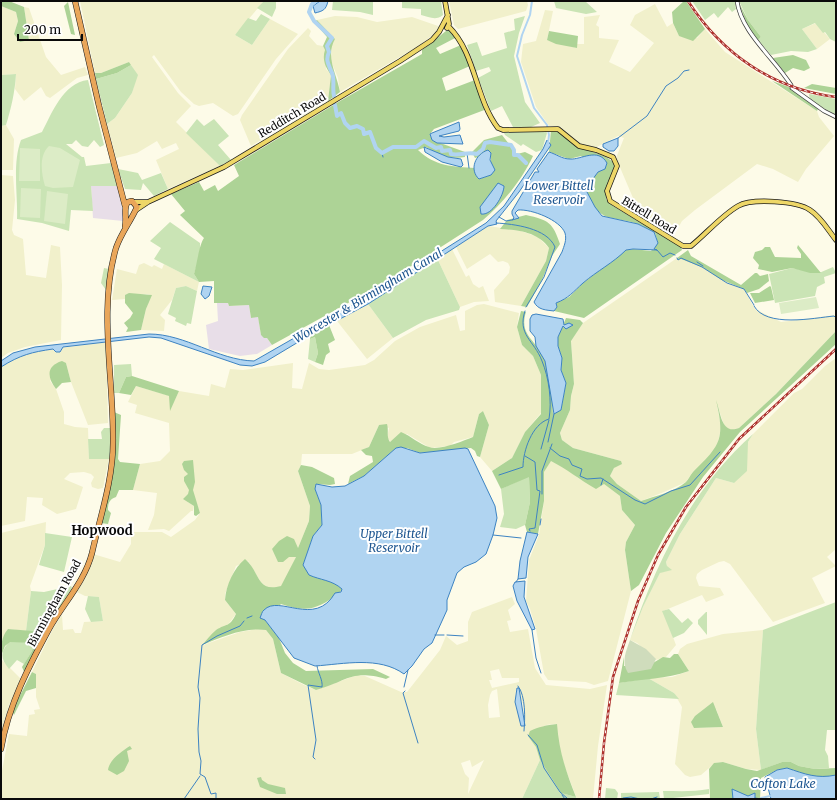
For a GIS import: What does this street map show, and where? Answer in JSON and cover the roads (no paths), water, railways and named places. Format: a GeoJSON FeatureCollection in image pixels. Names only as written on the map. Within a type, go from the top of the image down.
{"type":"FeatureCollection","features":[{"type":"Feature","properties":{"kind":"highway","name":"Redditch Road"},"geometry":{"type":"LineString","coordinates":[[75,1],[99,106],[126,208],[125,226]]}},
{"type":"Feature","properties":{"kind":"highway"},"geometry":{"type":"LineString","coordinates":[[120,188],[126,197],[133,202],[135,210],[130,212],[126,208],[128,202],[133,202]]}},
{"type":"Feature","properties":{"kind":"highway","name":"Redditch Road"},"geometry":{"type":"LineString","coordinates":[[109,343],[109,295],[116,248],[125,226],[135,210]]}},
{"type":"Feature","properties":{"kind":"highway","name":"Birmingham Road"},"geometry":{"type":"LineString","coordinates":[[1,748],[5,726],[14,700],[50,628],[76,587],[92,554],[112,466],[113,444],[109,343]]}},
{"type":"Feature","properties":{"kind":"main road"},"geometry":{"type":"LineString","coordinates":[[445,1],[448,15],[446,25]]}},
{"type":"Feature","properties":{"kind":"main road","name":"Redditch Road"},"geometry":{"type":"LineString","coordinates":[[135,210],[148,202],[224,167],[400,61],[432,40],[446,25]]}},
{"type":"Feature","properties":{"kind":"main road","name":"Bittell Road"},"geometry":{"type":"LineString","coordinates":[[446,25],[461,42],[485,103],[498,128],[503,130],[551,128],[562,131],[579,146],[614,158],[617,168],[607,191],[610,201],[684,246],[691,246],[737,206],[752,202],[792,204],[808,208],[821,220],[836,240]]}},
{"type":"Feature","properties":{"kind":"main road","name":"Redditch Road"},"geometry":{"type":"LineString","coordinates":[[133,202],[148,202]]}},
{"type":"Feature","properties":{"kind":"street"},"geometry":{"type":"LineString","coordinates":[[737,1],[740,14],[747,28],[783,72],[792,87],[824,111],[836,117]]}},
{"type":"Feature","properties":{"kind":"water"},"geometry":{"type":"Polygon","coordinates":[[[320,1],[328,1],[324,10],[315,13],[313,6],[320,1]]]}},
{"type":"Feature","properties":{"kind":"water"},"geometry":{"type":"Polygon","coordinates":[[[459,122],[459,131],[439,136],[444,137],[460,135],[463,144],[437,143],[432,140],[430,134],[459,122]]]}},
{"type":"Feature","properties":{"kind":"water"},"geometry":{"type":"Polygon","coordinates":[[[618,138],[618,146],[614,151],[609,151],[603,147],[603,144],[618,138]]]}},
{"type":"Feature","properties":{"kind":"water"},"geometry":{"type":"Polygon","coordinates":[[[547,140],[551,145],[519,192],[496,221],[497,224],[488,226],[368,304],[310,335],[265,362],[252,366],[240,365],[161,338],[149,337],[63,347],[60,352],[56,352],[53,349],[39,351],[20,357],[1,367],[1,361],[13,353],[35,347],[149,334],[176,338],[240,360],[254,361],[399,278],[486,223],[504,206],[543,149],[547,140]]]}},
{"type":"Feature","properties":{"kind":"water"},"geometry":{"type":"Polygon","coordinates":[[[424,147],[448,157],[461,159],[463,165],[461,167],[442,162],[425,152],[424,147]]]}},
{"type":"Feature","properties":{"kind":"water"},"geometry":{"type":"Polygon","coordinates":[[[488,150],[491,153],[490,160],[495,170],[491,175],[479,179],[474,171],[475,163],[483,152],[488,150]]]}},
{"type":"Feature","properties":{"kind":"water","name":"Lower Bittell Reservoir"},"geometry":{"type":"Polygon","coordinates":[[[549,152],[567,159],[574,159],[589,155],[603,158],[607,163],[605,169],[598,172],[587,187],[587,192],[595,207],[602,216],[638,224],[654,232],[658,243],[654,249],[657,250],[626,250],[588,279],[568,297],[556,303],[557,307],[554,311],[540,308],[534,302],[562,252],[566,236],[565,233],[558,224],[552,220],[531,211],[518,210],[515,213],[519,218],[512,220],[514,218],[512,211],[535,172],[539,172],[537,169],[549,152]]]}},
{"type":"Feature","properties":{"kind":"water"},"geometry":{"type":"Polygon","coordinates":[[[498,183],[504,186],[500,199],[489,212],[481,214],[480,207],[498,183]]]}},
{"type":"Feature","properties":{"kind":"water"},"geometry":{"type":"Polygon","coordinates":[[[203,286],[212,287],[209,296],[205,299],[201,294],[203,286]]]}},
{"type":"Feature","properties":{"kind":"water"},"geometry":{"type":"Polygon","coordinates":[[[536,314],[563,319],[564,325],[569,323],[573,325],[566,329],[563,326],[558,337],[558,346],[562,358],[561,370],[566,383],[561,410],[554,414],[545,361],[536,346],[535,337],[530,331],[530,319],[532,315],[536,314]]]}},
{"type":"Feature","properties":{"kind":"water","name":"Upper Bittell Reservoir"},"geometry":{"type":"Polygon","coordinates":[[[401,447],[420,453],[465,448],[468,449],[495,506],[497,518],[486,554],[476,562],[464,567],[457,573],[447,600],[447,610],[432,643],[424,649],[412,666],[404,674],[394,668],[372,663],[361,662],[315,666],[294,658],[265,620],[260,618],[263,611],[271,606],[308,610],[318,608],[327,603],[335,593],[341,592],[342,589],[330,582],[309,575],[303,565],[313,536],[322,525],[321,505],[315,489],[316,484],[332,487],[345,486],[364,476],[396,448],[401,447]]]}},
{"type":"Feature","properties":{"kind":"water"},"geometry":{"type":"Polygon","coordinates":[[[527,532],[538,534],[528,557],[526,578],[518,579],[520,561],[527,532]]]}},
{"type":"Feature","properties":{"kind":"water"},"geometry":{"type":"Polygon","coordinates":[[[525,581],[524,597],[535,629],[532,630],[517,601],[513,586],[515,582],[525,581]]]}},
{"type":"Feature","properties":{"kind":"water"},"geometry":{"type":"Polygon","coordinates":[[[517,688],[519,688],[525,726],[521,726],[515,702],[517,688]]]}},
{"type":"Feature","properties":{"kind":"water","name":"Cofton Lake"},"geometry":{"type":"Polygon","coordinates":[[[787,768],[817,776],[836,775],[836,799],[771,799],[765,777],[777,770],[787,768]]]}},
{"type":"Feature","properties":{"kind":"water"},"geometry":{"type":"Polygon","coordinates":[[[732,789],[748,796],[755,793],[755,799],[733,799],[732,789]]]}},
{"type":"Feature","properties":{"kind":"waterway"},"geometry":{"type":"LineString","coordinates":[[316,1],[312,4],[309,12],[314,21],[332,38],[327,46],[329,52],[327,60],[333,75],[334,96]]}},
{"type":"Feature","properties":{"kind":"waterway","name":"Worcester & Birmingham Canal"},"geometry":{"type":"LineString","coordinates":[[532,1],[530,15],[522,35],[517,56],[534,108],[547,125],[549,135],[548,144]]}},
{"type":"Feature","properties":{"kind":"waterway"},"geometry":{"type":"LineString","coordinates":[[618,138],[647,116],[666,86],[678,78],[684,71],[689,70]]}},
{"type":"Feature","properties":{"kind":"waterway"},"geometry":{"type":"LineString","coordinates":[[335,105],[337,116],[341,113],[345,123],[350,128],[357,126],[363,129],[364,134],[370,132],[376,148],[382,153],[393,147],[416,147],[424,141],[436,148],[441,147],[442,151],[450,150],[451,154],[477,154],[483,149],[485,143],[490,142],[511,145],[514,150],[514,155],[518,155],[526,163]]}},
{"type":"Feature","properties":{"kind":"waterway"},"geometry":{"type":"LineString","coordinates":[[382,153],[383,157]]}},
{"type":"Feature","properties":{"kind":"waterway"},"geometry":{"type":"LineString","coordinates":[[467,153],[469,168]]}},
{"type":"Feature","properties":{"kind":"waterway"},"geometry":{"type":"LineString","coordinates":[[499,217],[506,221],[512,220]]}},
{"type":"Feature","properties":{"kind":"waterway"},"geometry":{"type":"LineString","coordinates":[[496,223],[512,224],[538,231],[545,235],[555,247],[544,277],[526,307]]}},
{"type":"Feature","properties":{"kind":"waterway"},"geometry":{"type":"LineString","coordinates":[[657,250],[663,257],[670,253],[675,255]]}},
{"type":"Feature","properties":{"kind":"waterway"},"geometry":{"type":"LineString","coordinates":[[677,258],[678,260],[681,258],[702,267],[727,283],[744,289],[754,305]]}},
{"type":"Feature","properties":{"kind":"waterway"},"geometry":{"type":"LineString","coordinates":[[697,262],[703,266]]}},
{"type":"Feature","properties":{"kind":"waterway"},"geometry":{"type":"LineString","coordinates":[[754,306],[760,313],[779,319],[803,320],[834,316],[836,318]]}},
{"type":"Feature","properties":{"kind":"waterway"},"geometry":{"type":"LineString","coordinates":[[499,475],[523,467],[525,453],[533,432],[538,426],[549,419],[550,397],[546,375],[539,354],[525,332],[523,326],[525,311]]}},
{"type":"Feature","properties":{"kind":"waterway"},"geometry":{"type":"LineString","coordinates":[[548,442],[554,414]]}},
{"type":"Feature","properties":{"kind":"waterway"},"geometry":{"type":"LineString","coordinates":[[541,449],[549,420]]}},
{"type":"Feature","properties":{"kind":"waterway"},"geometry":{"type":"LineString","coordinates":[[542,494],[542,471],[552,444]]}},
{"type":"Feature","properties":{"kind":"waterway"},"geometry":{"type":"LineString","coordinates":[[550,448],[560,456],[569,459],[572,465],[582,469],[580,476],[587,479],[601,478],[635,500],[645,504],[671,491],[690,485],[720,452]]}},
{"type":"Feature","properties":{"kind":"waterway"},"geometry":{"type":"LineString","coordinates":[[525,456],[535,462],[537,490],[540,491],[535,528],[529,529],[530,531]]}},
{"type":"Feature","properties":{"kind":"waterway"},"geometry":{"type":"LineString","coordinates":[[601,485],[603,479]]}},
{"type":"Feature","properties":{"kind":"waterway"},"geometry":{"type":"LineString","coordinates":[[540,525],[541,519]]}},
{"type":"Feature","properties":{"kind":"waterway"},"geometry":{"type":"LineString","coordinates":[[493,535],[521,538]]}},
{"type":"Feature","properties":{"kind":"waterway"},"geometry":{"type":"LineString","coordinates":[[247,618],[252,616]]}},
{"type":"Feature","properties":{"kind":"waterway"},"geometry":{"type":"LineString","coordinates":[[216,799],[216,793],[211,794],[205,777],[200,774],[201,761],[198,729],[200,698],[198,687],[202,645],[217,636],[240,626],[244,621]]}},
{"type":"Feature","properties":{"kind":"waterway"},"geometry":{"type":"LineString","coordinates":[[532,630],[536,658],[541,673]]}},
{"type":"Feature","properties":{"kind":"waterway"},"geometry":{"type":"LineString","coordinates":[[435,635],[444,635]]}},
{"type":"Feature","properties":{"kind":"waterway"},"geometry":{"type":"LineString","coordinates":[[447,635],[463,636]]}},
{"type":"Feature","properties":{"kind":"waterway"},"geometry":{"type":"LineString","coordinates":[[315,759],[313,757],[316,740],[308,685],[322,687],[317,666]]}},
{"type":"Feature","properties":{"kind":"waterway"},"geometry":{"type":"LineString","coordinates":[[404,687],[408,670]]}},
{"type":"Feature","properties":{"kind":"waterway"},"geometry":{"type":"LineString","coordinates":[[518,686],[521,690],[524,701],[524,731]]}},
{"type":"Feature","properties":{"kind":"waterway"},"geometry":{"type":"LineString","coordinates":[[405,691],[403,693],[418,743]]}},
{"type":"Feature","properties":{"kind":"waterway"},"geometry":{"type":"LineString","coordinates":[[528,735],[537,745],[544,768],[560,792],[568,799]]}},
{"type":"Feature","properties":{"kind":"waterway"},"geometry":{"type":"LineString","coordinates":[[184,799],[200,776]]}},
{"type":"Feature","properties":{"kind":"waterway"},"geometry":{"type":"LineString","coordinates":[[562,795],[565,799]]}},
{"type":"Feature","properties":{"kind":"waterway"},"geometry":{"type":"LineString","coordinates":[[761,798],[770,796]]}},
{"type":"Feature","properties":{"kind":"waterway"},"geometry":{"type":"LineString","coordinates":[[623,798],[631,797],[640,799]]}},
{"type":"Feature","properties":{"kind":"waterway"},"geometry":{"type":"LineString","coordinates":[[651,799],[657,797]]}},
{"type":"Feature","properties":{"kind":"waterway"},"geometry":{"type":"LineString","coordinates":[[755,798],[761,799]]}},
{"type":"Feature","properties":{"kind":"railway"},"geometry":{"type":"LineString","coordinates":[[688,1],[717,37],[733,53],[751,66],[770,77],[791,86],[813,93],[836,97]]}},
{"type":"Feature","properties":{"kind":"railway"},"geometry":{"type":"LineString","coordinates":[[599,799],[604,743],[613,677],[638,601],[658,555],[686,507],[739,439],[836,349]]}},
{"type":"Feature","properties":{"kind":"district","name":"Hopwood"},"geometry":{"type":"Point","coordinates":[102,530]}}]}
